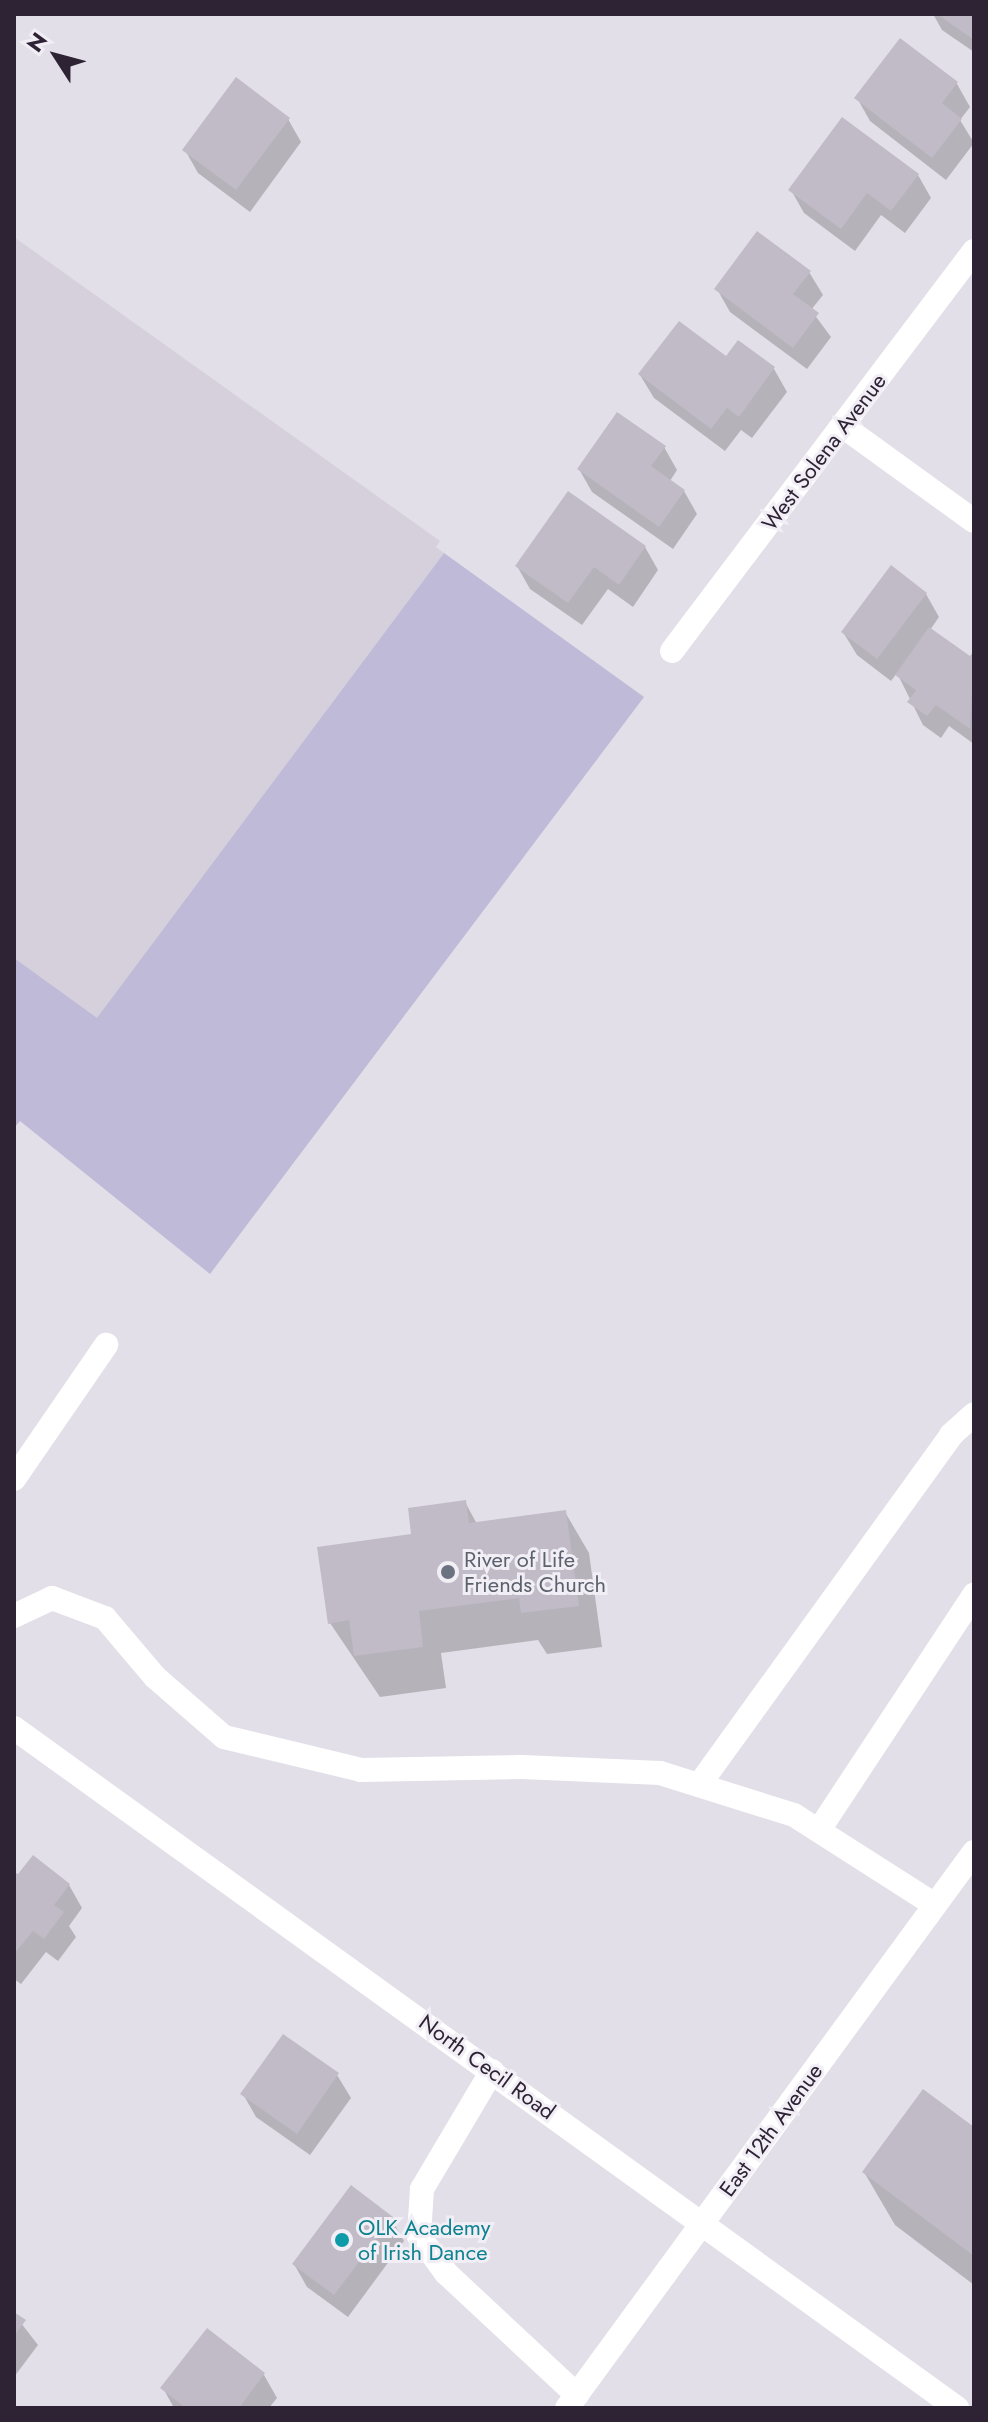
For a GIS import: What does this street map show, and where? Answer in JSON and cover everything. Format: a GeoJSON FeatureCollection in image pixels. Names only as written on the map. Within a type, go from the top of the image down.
{"type":"FeatureCollection","features":[{"type":"Feature","properties":{"kind":"street","name":"West Solena Avenue"},"geometry":{"type":"LineString","coordinates":[[672,651],[974,251]]}},
{"type":"Feature","properties":{"kind":"street"},"geometry":{"type":"LineString","coordinates":[[844,427],[974,521]]}},
{"type":"Feature","properties":{"kind":"street"},"geometry":{"type":"LineString","coordinates":[[14,1479],[106,1345]]}},
{"type":"Feature","properties":{"kind":"street"},"geometry":{"type":"LineString","coordinates":[[699,1785],[951,1435],[974,1414]]}},
{"type":"Feature","properties":{"kind":"street"},"geometry":{"type":"LineString","coordinates":[[819,1830],[974,1595]]}},
{"type":"Feature","properties":{"kind":"street"},"geometry":{"type":"LineString","coordinates":[[14,1616],[52,1598],[105,1618],[155,1677],[224,1737],[361,1770],[522,1767],[660,1773],[794,1815],[935,1905]]}},
{"type":"Feature","properties":{"kind":"street","name":"North Cecil Road"},"geometry":{"type":"LineString","coordinates":[[14,1728],[957,2408]]}},
{"type":"Feature","properties":{"kind":"street","name":"East 12th Avenue"},"geometry":{"type":"LineString","coordinates":[[572,2402],[974,1852]]}},
{"type":"Feature","properties":{"kind":"street"},"geometry":{"type":"LineString","coordinates":[[492,2071],[422,2189],[419,2236],[446,2273],[572,2402]]}},
{"type":"Feature","properties":{"kind":"shaded area"},"geometry":{"type":"Polygon","coordinates":[[[14,237],[440,541],[436,547],[444,553],[97,1019],[14,958],[14,237]]]}},
{"type":"Feature","properties":{"kind":"shaded area"},"geometry":{"type":"Polygon","coordinates":[[[444,553],[644,697],[210,1274],[20,1121],[14,1128],[14,958],[97,1018],[444,553]]]}},
{"type":"Feature","properties":{"kind":"building"},"geometry":{"type":"Polygon","coordinates":[[[937,14],[974,14],[974,40],[937,14]]]}},
{"type":"Feature","properties":{"kind":"building"},"geometry":{"type":"Polygon","coordinates":[[[900,38],[958,82],[942,103],[962,119],[932,158],[854,98],[900,38]]]}},
{"type":"Feature","properties":{"kind":"building"},"geometry":{"type":"Polygon","coordinates":[[[236,77],[290,118],[236,190],[182,150],[236,77]]]}},
{"type":"Feature","properties":{"kind":"building"},"geometry":{"type":"Polygon","coordinates":[[[842,117],[919,174],[891,211],[867,193],[841,229],[788,190],[842,117]]]}},
{"type":"Feature","properties":{"kind":"building"},"geometry":{"type":"Polygon","coordinates":[[[757,231],[811,271],[793,294],[819,313],[793,348],[714,289],[757,231]]]}},
{"type":"Feature","properties":{"kind":"building"},"geometry":{"type":"Polygon","coordinates":[[[679,321],[726,356],[738,340],[775,367],[739,417],[727,408],[711,429],[638,374],[679,321]]]}},
{"type":"Feature","properties":{"kind":"building"},"geometry":{"type":"Polygon","coordinates":[[[617,412],[666,446],[651,466],[685,490],[659,527],[577,469],[617,412]]]}},
{"type":"Feature","properties":{"kind":"building"},"geometry":{"type":"Polygon","coordinates":[[[568,491],[646,546],[619,585],[594,567],[568,603],[515,566],[568,491]]]}},
{"type":"Feature","properties":{"kind":"building"},"geometry":{"type":"Polygon","coordinates":[[[891,565],[927,593],[877,659],[841,632],[891,565]]]}},
{"type":"Feature","properties":{"kind":"building"},"geometry":{"type":"Polygon","coordinates":[[[929,627],[970,656],[974,651],[970,729],[936,705],[927,716],[907,702],[916,690],[895,675],[929,627]]]}},
{"type":"Feature","properties":{"kind":"building","name":"River of Life Friends Church"},"geometry":{"type":"Polygon","coordinates":[[[466,1500],[469,1523],[566,1510],[579,1606],[521,1613],[519,1598],[419,1611],[423,1647],[354,1656],[349,1620],[328,1624],[317,1547],[411,1534],[408,1508],[466,1500]]]}},
{"type":"Feature","properties":{"kind":"building"},"geometry":{"type":"Polygon","coordinates":[[[33,1855],[70,1884],[54,1905],[64,1912],[44,1939],[33,1931],[14,1954],[14,1872],[18,1874],[33,1855]]]}},
{"type":"Feature","properties":{"kind":"building"},"geometry":{"type":"Polygon","coordinates":[[[283,2034],[339,2073],[297,2134],[240,2094],[283,2034]]]}},
{"type":"Feature","properties":{"kind":"building"},"geometry":{"type":"Polygon","coordinates":[[[923,2089],[974,2127],[974,2256],[862,2172],[923,2089]]]}},
{"type":"Feature","properties":{"kind":"building","name":"OLK Academy of Irish Dance"},"geometry":{"type":"Polygon","coordinates":[[[351,2185],[393,2217],[334,2295],[292,2264],[351,2185]]]}},
{"type":"Feature","properties":{"kind":"building"},"geometry":{"type":"Polygon","coordinates":[[[14,2312],[26,2320],[14,2336],[14,2312]]]}},
{"type":"Feature","properties":{"kind":"building"},"geometry":{"type":"Polygon","coordinates":[[[207,2328],[265,2373],[239,2408],[186,2408],[160,2388],[207,2328]]]}},
{"type":"Feature","properties":{"kind":"place","name":"River of Life Friends Church"},"geometry":{"type":"Point","coordinates":[448,1572]}},
{"type":"Feature","properties":{"kind":"place","name":"OLK Academy of Irish Dance"},"geometry":{"type":"Point","coordinates":[342,2240]}}]}
